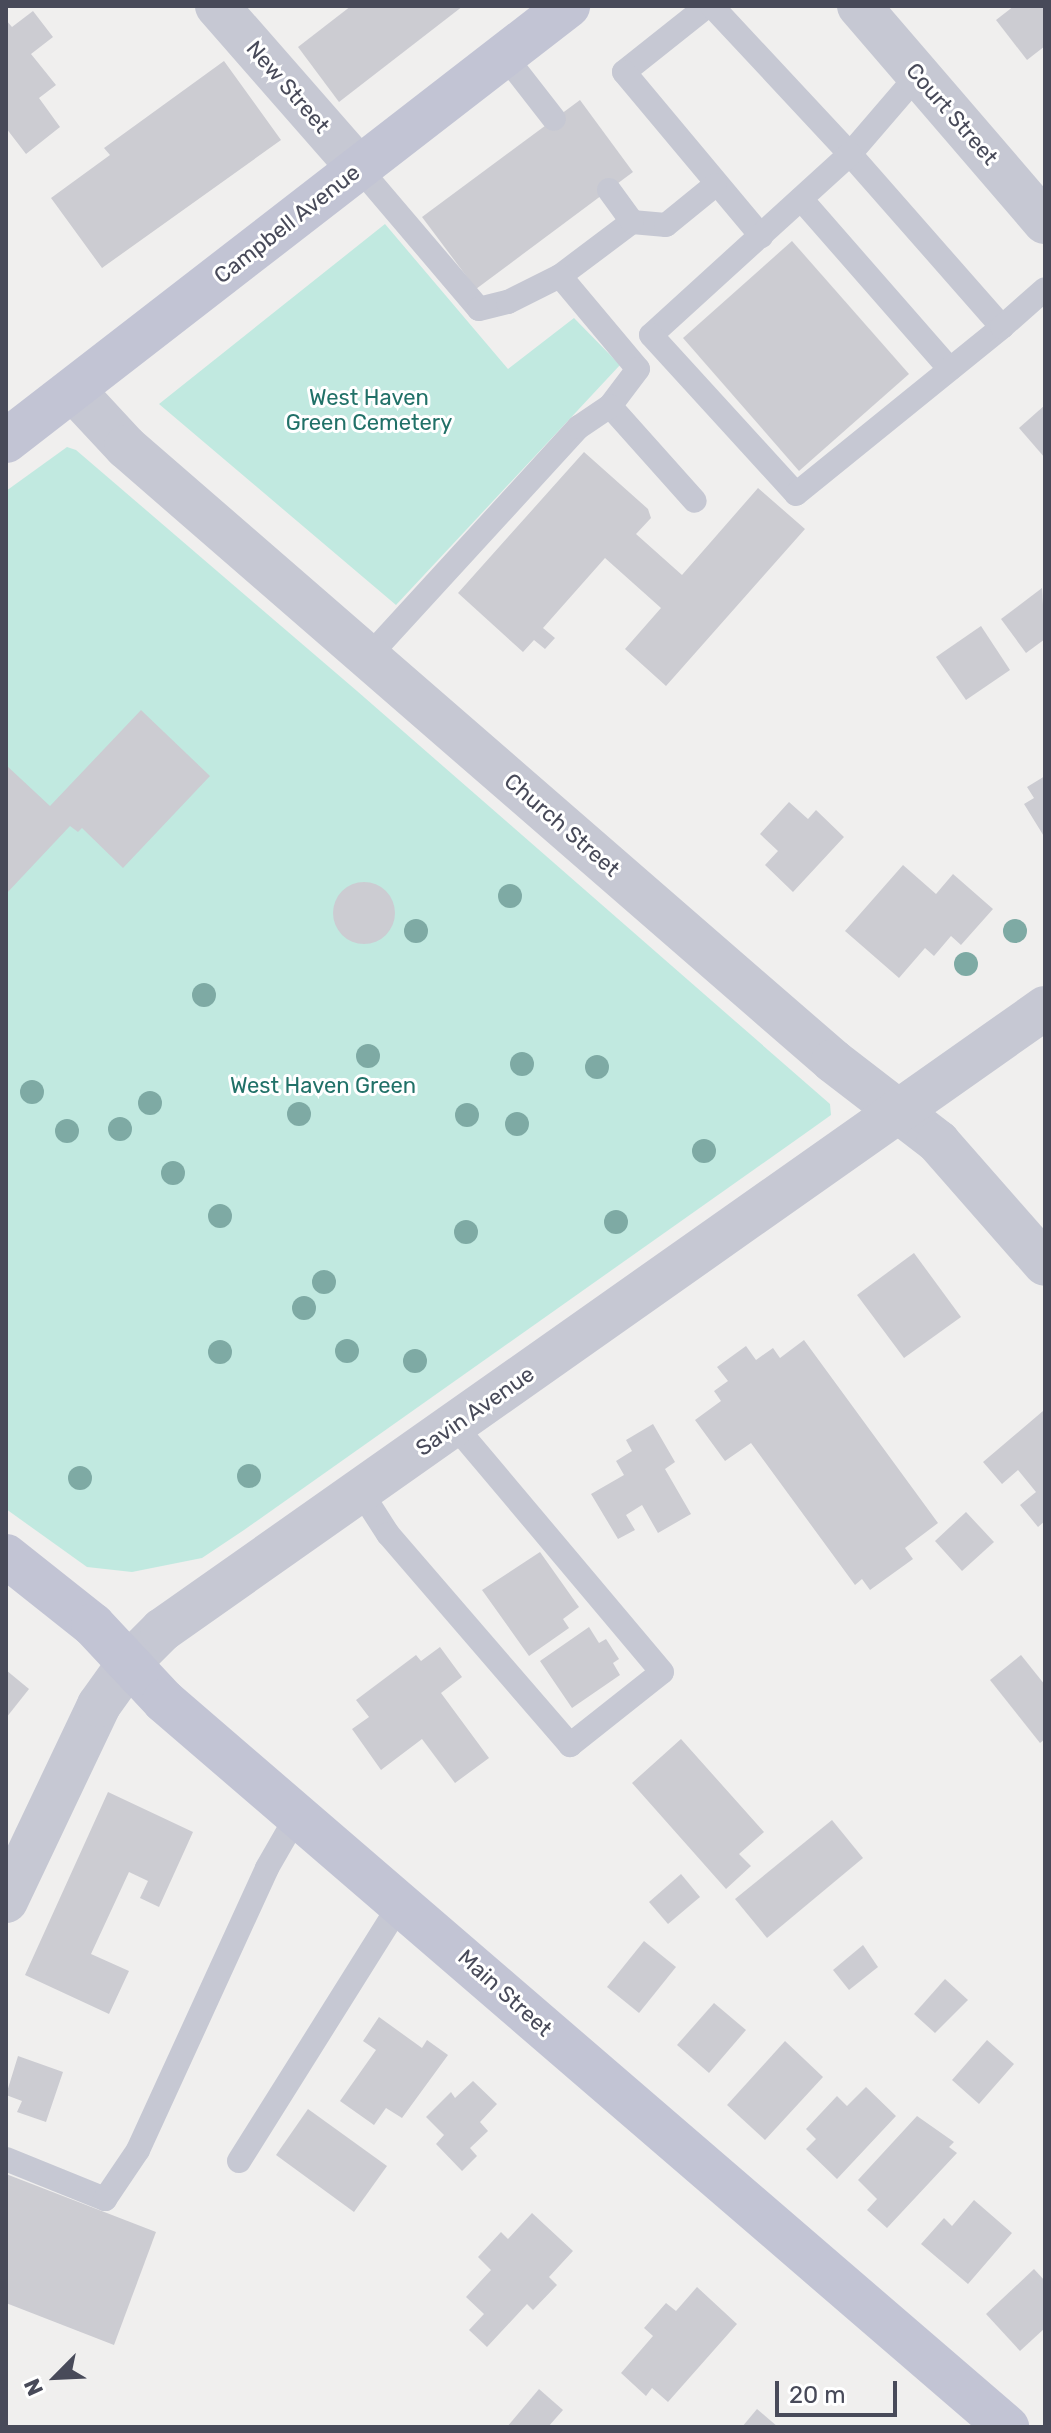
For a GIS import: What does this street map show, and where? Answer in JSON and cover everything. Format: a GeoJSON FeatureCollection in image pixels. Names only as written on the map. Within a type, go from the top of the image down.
{"type":"FeatureCollection","features":[{"type":"Feature","properties":{"kind":"main road","name":"Campbell Avenue"},"geometry":{"type":"LineString","coordinates":[[6,441],[568,6]]}},
{"type":"Feature","properties":{"kind":"main road","name":"Main Street"},"geometry":{"type":"LineString","coordinates":[[6,1556],[93,1625],[164,1701],[402,1901],[1007,2427]]}},
{"type":"Feature","properties":{"kind":"street","name":"New Street"},"geometry":{"type":"LineString","coordinates":[[217,6],[359,168]]}},
{"type":"Feature","properties":{"kind":"street","name":"Court Street"},"geometry":{"type":"LineString","coordinates":[[859,6],[1045,222]]}},
{"type":"Feature","properties":{"kind":"street","name":"Church Street"},"geometry":{"type":"LineString","coordinates":[[73,390],[126,447],[896,1112],[938,1142],[1045,1264]]}},
{"type":"Feature","properties":{"kind":"street","name":"Savin Avenue"},"geometry":{"type":"LineString","coordinates":[[6,1901],[99,1705],[129,1663],[162,1630],[1045,1008]]}},
{"type":"Feature","properties":{"kind":"lane"},"geometry":{"type":"LineString","coordinates":[[761,236],[715,185],[624,72],[710,6],[850,154],[1002,327]]}},
{"type":"Feature","properties":{"kind":"lane"},"geometry":{"type":"LineString","coordinates":[[504,55],[554,119]]}},
{"type":"Feature","properties":{"kind":"lane"},"geometry":{"type":"LineString","coordinates":[[918,75],[850,154],[651,335],[796,494],[1045,289]]}},
{"type":"Feature","properties":{"kind":"lane"},"geometry":{"type":"LineString","coordinates":[[359,168],[479,309],[508,302],[560,276],[632,222],[666,225],[715,185]]}},
{"type":"Feature","properties":{"kind":"lane"},"geometry":{"type":"LineString","coordinates":[[609,190],[632,222]]}},
{"type":"Feature","properties":{"kind":"lane"},"geometry":{"type":"LineString","coordinates":[[801,199],[950,369]]}},
{"type":"Feature","properties":{"kind":"lane"},"geometry":{"type":"LineString","coordinates":[[368,657],[579,427],[610,406],[638,369],[560,276]]}},
{"type":"Feature","properties":{"kind":"lane"},"geometry":{"type":"LineString","coordinates":[[610,406],[695,501]]}},
{"type":"Feature","properties":{"kind":"lane"},"geometry":{"type":"LineString","coordinates":[[361,1492],[388,1534],[570,1745],[662,1672],[454,1425]]}},
{"type":"Feature","properties":{"kind":"lane"},"geometry":{"type":"LineString","coordinates":[[6,2159],[105,2199],[138,2150],[247,1910],[298,1814]]}},
{"type":"Feature","properties":{"kind":"lane"},"geometry":{"type":"LineString","coordinates":[[239,2161],[402,1901]]}},
{"type":"Feature","properties":{"kind":"green space","name":"West Haven Green Cemetery"},"geometry":{"type":"Polygon","coordinates":[[[385,224],[508,369],[574,318],[620,365],[396,605],[159,404],[385,224]]]}},
{"type":"Feature","properties":{"kind":"green space","name":"West Haven Green"},"geometry":{"type":"Polygon","coordinates":[[[67,447],[76,450],[357,691],[830,1104],[831,1115],[202,1558],[132,1572],[87,1567],[6,1509],[6,491],[67,447]]]}},
{"type":"Feature","properties":{"kind":"building"},"geometry":{"type":"Polygon","coordinates":[[[351,6],[463,6],[339,102],[298,47],[351,6]]]}},
{"type":"Feature","properties":{"kind":"building"},"geometry":{"type":"Polygon","coordinates":[[[1014,6],[1045,6],[1045,46],[1027,60],[996,20],[1014,6]]]}},
{"type":"Feature","properties":{"kind":"building"},"geometry":{"type":"Polygon","coordinates":[[[33,11],[53,37],[31,54],[56,85],[39,98],[60,127],[26,154],[6,128],[6,20],[12,27],[33,11]]]}},
{"type":"Feature","properties":{"kind":"building"},"geometry":{"type":"Polygon","coordinates":[[[224,61],[281,140],[102,268],[51,198],[110,155],[104,148],[224,61]]]}},
{"type":"Feature","properties":{"kind":"building"},"geometry":{"type":"Polygon","coordinates":[[[580,100],[633,172],[476,289],[422,217],[580,100]]]}},
{"type":"Feature","properties":{"kind":"building"},"geometry":{"type":"Polygon","coordinates":[[[792,241],[909,374],[799,471],[683,338],[792,241]]]}},
{"type":"Feature","properties":{"kind":"building"},"geometry":{"type":"Polygon","coordinates":[[[1045,405],[1045,458],[1019,428],[1045,405]]]}},
{"type":"Feature","properties":{"kind":"building"},"geometry":{"type":"Polygon","coordinates":[[[584,452],[648,509],[651,518],[636,534],[682,575],[758,488],[805,529],[666,686],[625,649],[661,608],[605,558],[543,628],[555,638],[545,649],[534,640],[523,652],[458,593],[584,452]]]}},
{"type":"Feature","properties":{"kind":"building"},"geometry":{"type":"Polygon","coordinates":[[[1042,588],[1045,639],[1026,653],[1001,619],[1042,588]]]}},
{"type":"Feature","properties":{"kind":"building"},"geometry":{"type":"Polygon","coordinates":[[[981,626],[1010,670],[966,700],[936,657],[981,626]]]}},
{"type":"Feature","properties":{"kind":"building"},"geometry":{"type":"Polygon","coordinates":[[[141,710],[210,776],[123,868],[82,828],[78,832],[70,826],[6,894],[6,765],[50,806],[141,710]]]}},
{"type":"Feature","properties":{"kind":"building"},"geometry":{"type":"Polygon","coordinates":[[[1045,776],[1045,838],[1024,804],[1034,798],[1027,787],[1045,776]]]}},
{"type":"Feature","properties":{"kind":"building"},"geometry":{"type":"Polygon","coordinates":[[[789,802],[808,819],[816,810],[844,837],[793,892],[765,865],[778,851],[760,834],[789,802]]]}},
{"type":"Feature","properties":{"kind":"building"},"geometry":{"type":"Polygon","coordinates":[[[903,865],[936,894],[953,874],[993,909],[961,945],[951,936],[934,956],[925,948],[899,978],[845,931],[903,865]]]}},
{"type":"Feature","properties":{"kind":"building"},"geometry":{"type":"Polygon","coordinates":[[[364,882],[386,891],[395,913],[386,935],[364,944],[342,935],[333,913],[342,891],[364,882]]]}},
{"type":"Feature","properties":{"kind":"building"},"geometry":{"type":"Polygon","coordinates":[[[914,1253],[961,1317],[904,1358],[857,1295],[914,1253]]]}},
{"type":"Feature","properties":{"kind":"building"},"geometry":{"type":"Polygon","coordinates":[[[804,1340],[938,1523],[905,1548],[913,1559],[870,1590],[862,1579],[855,1585],[751,1443],[725,1461],[695,1420],[721,1401],[714,1391],[728,1381],[717,1367],[746,1346],[756,1360],[773,1348],[780,1358],[804,1340]]]}},
{"type":"Feature","properties":{"kind":"building"},"geometry":{"type":"Polygon","coordinates":[[[1043,1411],[1045,1521],[1038,1527],[1020,1505],[1036,1492],[1018,1470],[1002,1484],[983,1462],[1043,1411]]]}},
{"type":"Feature","properties":{"kind":"building"},"geometry":{"type":"Polygon","coordinates":[[[653,1424],[675,1462],[665,1469],[691,1514],[658,1533],[642,1505],[626,1515],[635,1530],[618,1539],[591,1494],[624,1475],[616,1461],[632,1451],[626,1440],[653,1424]]]}},
{"type":"Feature","properties":{"kind":"building"},"geometry":{"type":"Polygon","coordinates":[[[966,1512],[994,1542],[962,1571],[935,1541],[966,1512]]]}},
{"type":"Feature","properties":{"kind":"building"},"geometry":{"type":"Polygon","coordinates":[[[540,1552],[579,1607],[563,1619],[569,1628],[529,1656],[482,1590],[540,1552]]]}},
{"type":"Feature","properties":{"kind":"building"},"geometry":{"type":"Polygon","coordinates":[[[589,1627],[599,1643],[606,1639],[619,1659],[613,1663],[620,1675],[572,1708],[540,1661],[589,1627]]]}},
{"type":"Feature","properties":{"kind":"building"},"geometry":{"type":"Polygon","coordinates":[[[440,1647],[462,1677],[441,1693],[489,1758],[455,1783],[422,1739],[381,1770],[352,1729],[369,1717],[356,1700],[416,1655],[421,1661],[440,1647]]]}},
{"type":"Feature","properties":{"kind":"building"},"geometry":{"type":"Polygon","coordinates":[[[1021,1655],[1045,1685],[1045,1739],[1040,1743],[990,1680],[1021,1655]]]}},
{"type":"Feature","properties":{"kind":"building"},"geometry":{"type":"Polygon","coordinates":[[[6,1670],[29,1689],[6,1718],[6,1670]]]}},
{"type":"Feature","properties":{"kind":"building"},"geometry":{"type":"Polygon","coordinates":[[[681,1739],[764,1832],[739,1854],[751,1866],[726,1889],[632,1783],[681,1739]]]}},
{"type":"Feature","properties":{"kind":"building"},"geometry":{"type":"Polygon","coordinates":[[[108,1792],[193,1832],[159,1907],[140,1898],[148,1881],[129,1872],[91,1954],[129,1971],[109,2014],[25,1975],[108,1792]]]}},
{"type":"Feature","properties":{"kind":"building"},"geometry":{"type":"Polygon","coordinates":[[[832,1820],[863,1858],[767,1938],[735,1899],[832,1820]]]}},
{"type":"Feature","properties":{"kind":"building"},"geometry":{"type":"Polygon","coordinates":[[[681,1874],[700,1897],[668,1924],[649,1902],[681,1874]]]}},
{"type":"Feature","properties":{"kind":"building"},"geometry":{"type":"Polygon","coordinates":[[[644,1941],[676,1967],[639,2013],[607,1987],[644,1941]]]}},
{"type":"Feature","properties":{"kind":"building"},"geometry":{"type":"Polygon","coordinates":[[[863,1945],[878,1967],[849,1990],[833,1970],[863,1945]]]}},
{"type":"Feature","properties":{"kind":"building"},"geometry":{"type":"Polygon","coordinates":[[[945,1979],[968,2000],[935,2033],[914,2014],[945,1979]]]}},
{"type":"Feature","properties":{"kind":"building"},"geometry":{"type":"Polygon","coordinates":[[[714,2003],[746,2030],[709,2073],[677,2045],[714,2003]]]}},
{"type":"Feature","properties":{"kind":"building"},"geometry":{"type":"Polygon","coordinates":[[[379,2017],[422,2048],[427,2040],[448,2055],[402,2118],[386,2108],[374,2125],[340,2101],[376,2050],[363,2041],[379,2017]]]}},
{"type":"Feature","properties":{"kind":"building"},"geometry":{"type":"Polygon","coordinates":[[[987,2040],[1014,2064],[979,2104],[952,2080],[987,2040]]]}},
{"type":"Feature","properties":{"kind":"building"},"geometry":{"type":"Polygon","coordinates":[[[785,2041],[823,2077],[765,2140],[727,2105],[785,2041]]]}},
{"type":"Feature","properties":{"kind":"building"},"geometry":{"type":"Polygon","coordinates":[[[18,2056],[63,2072],[46,2122],[17,2112],[22,2101],[6,2095],[18,2056]]]}},
{"type":"Feature","properties":{"kind":"building"},"geometry":{"type":"Polygon","coordinates":[[[473,2081],[497,2104],[480,2122],[488,2131],[470,2148],[477,2156],[462,2171],[436,2144],[444,2135],[426,2117],[451,2092],[455,2098],[473,2081]]]}},
{"type":"Feature","properties":{"kind":"building"},"geometry":{"type":"Polygon","coordinates":[[[866,2087],[896,2116],[837,2179],[806,2149],[816,2139],[806,2129],[837,2096],[847,2106],[866,2087]]]}},
{"type":"Feature","properties":{"kind":"building"},"geometry":{"type":"Polygon","coordinates":[[[308,2109],[387,2166],[354,2212],[276,2155],[308,2109]]]}},
{"type":"Feature","properties":{"kind":"building"},"geometry":{"type":"Polygon","coordinates":[[[917,2116],[954,2142],[949,2147],[957,2153],[887,2228],[867,2210],[877,2199],[858,2180],[917,2116]]]}},
{"type":"Feature","properties":{"kind":"building"},"geometry":{"type":"Polygon","coordinates":[[[6,2174],[156,2232],[114,2345],[6,2303],[6,2174]]]}},
{"type":"Feature","properties":{"kind":"building"},"geometry":{"type":"Polygon","coordinates":[[[974,2200],[1012,2233],[968,2284],[921,2244],[944,2218],[952,2226],[974,2200]]]}},
{"type":"Feature","properties":{"kind":"building"},"geometry":{"type":"Polygon","coordinates":[[[532,2213],[573,2251],[549,2277],[557,2285],[533,2310],[527,2304],[487,2347],[469,2330],[484,2314],[466,2297],[491,2270],[478,2257],[501,2232],[508,2239],[532,2213]]]}},
{"type":"Feature","properties":{"kind":"building"},"geometry":{"type":"Polygon","coordinates":[[[1034,2269],[1045,2281],[1045,2328],[1020,2351],[986,2314],[1034,2269]]]}},
{"type":"Feature","properties":{"kind":"building"},"geometry":{"type":"Polygon","coordinates":[[[697,2287],[737,2324],[668,2402],[652,2388],[646,2396],[621,2373],[653,2336],[644,2328],[666,2303],[676,2311],[697,2287]]]}},
{"type":"Feature","properties":{"kind":"building"},"geometry":{"type":"Polygon","coordinates":[[[539,2389],[563,2410],[548,2427],[507,2427],[539,2389]]]}},
{"type":"Feature","properties":{"kind":"building"},"geometry":{"type":"Polygon","coordinates":[[[757,2409],[778,2427],[742,2427],[757,2409]]]}}]}
